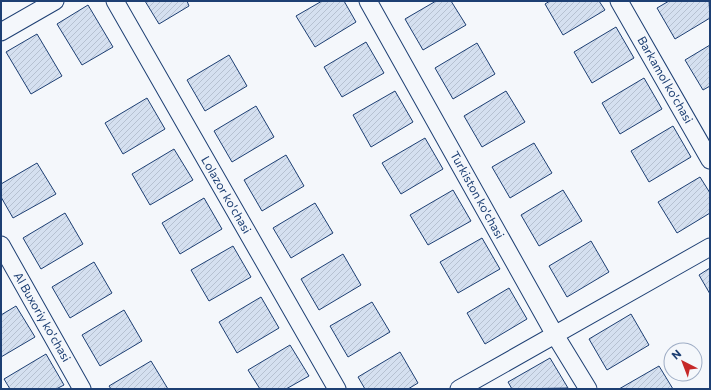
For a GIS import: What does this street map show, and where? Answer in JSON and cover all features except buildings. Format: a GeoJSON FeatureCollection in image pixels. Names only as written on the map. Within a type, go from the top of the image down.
{"type":"FeatureCollection","features":[{"type":"Feature","properties":{"kind":"street"},"geometry":{"type":"LineString","coordinates":[[1,32],[55,1]]}},
{"type":"Feature","properties":{"kind":"street","name":"Lolazor ko'chasi"},"geometry":{"type":"LineString","coordinates":[[115,1],[337,389]]}},
{"type":"Feature","properties":{"kind":"street","name":"Turkiston ko'chasi"},"geometry":{"type":"LineString","coordinates":[[368,1],[555,335],[588,389]]}},
{"type":"Feature","properties":{"kind":"street","name":"Barkamol ko'chasi"},"geometry":{"type":"LineString","coordinates":[[620,1],[710,160]]}},
{"type":"Feature","properties":{"kind":"street","name":"Al Buxoriy ko'chasi"},"geometry":{"type":"LineString","coordinates":[[1,245],[82,389]]}},
{"type":"Feature","properties":{"kind":"street"},"geometry":{"type":"LineString","coordinates":[[459,389],[710,247]]}}]}
